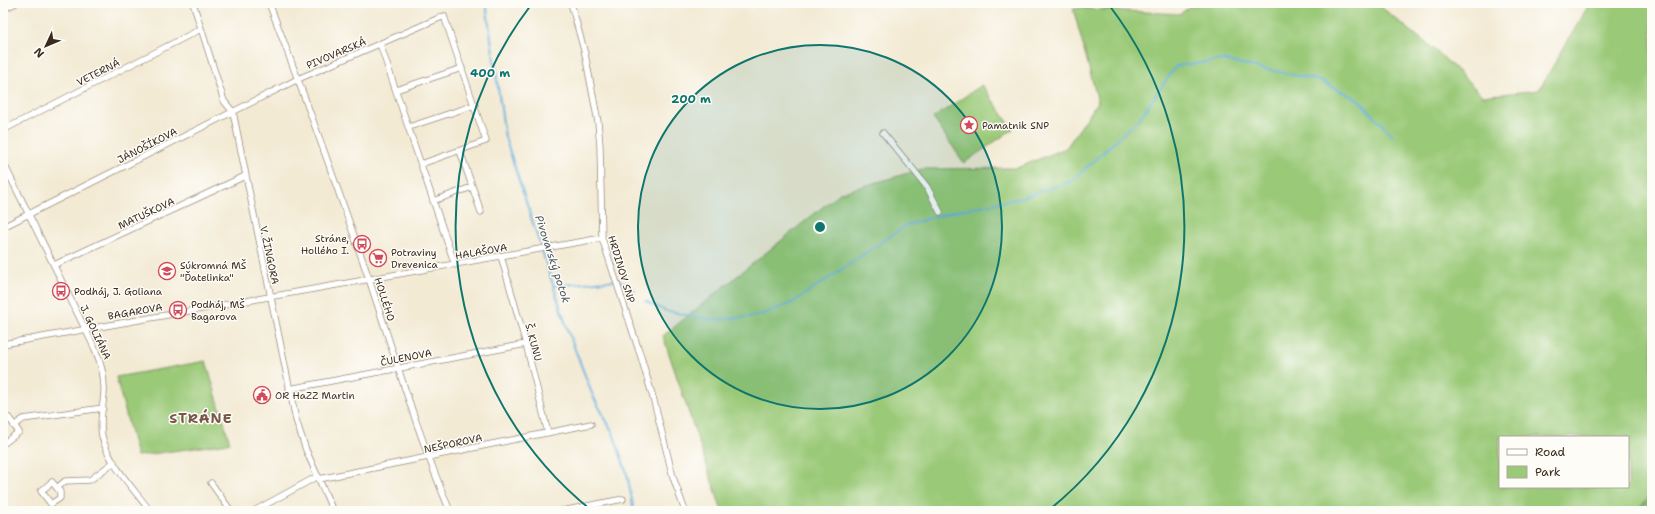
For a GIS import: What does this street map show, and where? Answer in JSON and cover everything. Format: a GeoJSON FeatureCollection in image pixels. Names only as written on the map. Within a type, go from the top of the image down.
{"type":"FeatureCollection","features":[{"type":"Feature","properties":{"kind":"street"},"geometry":{"type":"LineString","coordinates":[[3,9],[16,3]]}},
{"type":"Feature","properties":{"kind":"street","name":"V. ŽINGORA"},"geometry":{"type":"LineString","coordinates":[[193,3],[224,101],[233,112],[292,405],[300,433],[334,511]]}},
{"type":"Feature","properties":{"kind":"street","name":"HOLLÉHO"},"geometry":{"type":"LineString","coordinates":[[269,3],[298,79],[369,279],[429,457],[450,511]]}},
{"type":"Feature","properties":{"kind":"street","name":"HRDINOV SNP"},"geometry":{"type":"LineString","coordinates":[[571,3],[585,54],[598,122],[602,238],[643,364],[673,477],[685,511]]}},
{"type":"Feature","properties":{"kind":"street","name":"PIVOVARSKÁ"},"geometry":{"type":"LineString","coordinates":[[298,79],[444,16],[486,141],[421,164]]}},
{"type":"Feature","properties":{"kind":"street","name":"VETERNÁ"},"geometry":{"type":"LineString","coordinates":[[3,130],[201,29]]}},
{"type":"Feature","properties":{"kind":"street","name":"PIVOVARSKÁ"},"geometry":{"type":"LineString","coordinates":[[380,44],[455,265]]}},
{"type":"Feature","properties":{"kind":"street"},"geometry":{"type":"LineString","coordinates":[[396,90],[462,68]]}},
{"type":"Feature","properties":{"kind":"street","name":"JÁNOŠÍKOVA"},"geometry":{"type":"LineString","coordinates":[[3,227],[298,79]]}},
{"type":"Feature","properties":{"kind":"street"},"geometry":{"type":"LineString","coordinates":[[408,127],[475,105]]}},
{"type":"Feature","properties":{"kind":"street"},"geometry":{"type":"LineString","coordinates":[[883,133],[920,178],[940,212]]}},
{"type":"Feature","properties":{"kind":"street"},"geometry":{"type":"LineString","coordinates":[[460,151],[481,212]]}},
{"type":"Feature","properties":{"kind":"street","name":"J. GOLIÁNA"},"geometry":{"type":"LineString","coordinates":[[3,162],[102,365],[104,379],[103,408],[100,423],[105,447],[114,462],[150,511]]}},
{"type":"Feature","properties":{"kind":"street","name":"MATUŠKOVA"},"geometry":{"type":"LineString","coordinates":[[54,266],[245,176]]}},
{"type":"Feature","properties":{"kind":"street"},"geometry":{"type":"LineString","coordinates":[[433,201],[472,187]]}},
{"type":"Feature","properties":{"kind":"street","name":"HALAŠOVA"},"geometry":{"type":"LineString","coordinates":[[270,297],[602,238]]}},
{"type":"Feature","properties":{"kind":"street","name":"Š. KUNU"},"geometry":{"type":"LineString","coordinates":[[501,256],[526,344],[548,433]]}},
{"type":"Feature","properties":{"kind":"street","name":"BAGAROVA"},"geometry":{"type":"LineString","coordinates":[[3,344],[270,297]]}},
{"type":"Feature","properties":{"kind":"street","name":"ČULENOVA"},"geometry":{"type":"LineString","coordinates":[[289,389],[526,344]]}},
{"type":"Feature","properties":{"kind":"street"},"geometry":{"type":"LineString","coordinates":[[14,426],[23,419],[103,408]]}},
{"type":"Feature","properties":{"kind":"street"},"geometry":{"type":"LineString","coordinates":[[3,423],[9,418],[19,432],[3,444]]}},
{"type":"Feature","properties":{"kind":"street","name":"NEŠPOROVA"},"geometry":{"type":"LineString","coordinates":[[254,511],[319,478],[591,424]]}},
{"type":"Feature","properties":{"kind":"street"},"geometry":{"type":"LineString","coordinates":[[57,488],[65,481],[90,480],[114,462]]}},
{"type":"Feature","properties":{"kind":"street"},"geometry":{"type":"LineString","coordinates":[[211,483],[231,511]]}},
{"type":"Feature","properties":{"kind":"street"},"geometry":{"type":"LineString","coordinates":[[562,511],[623,499]]}},
{"type":"Feature","properties":{"kind":"green space"},"geometry":{"type":"Polygon","coordinates":[[[1194,3],[1376,3],[1441,55],[1483,96],[1539,90],[1590,3],[1652,3],[1652,495],[1635,511],[722,511],[663,336],[840,193],[922,169],[1017,168],[1066,148],[1098,102],[1073,8],[1180,14],[1194,3]]]}},
{"type":"Feature","properties":{"kind":"green space"},"geometry":{"type":"Polygon","coordinates":[[[982,85],[1013,129],[964,163],[933,118],[982,85]]]}},
{"type":"Feature","properties":{"kind":"green space"},"geometry":{"type":"Polygon","coordinates":[[[206,361],[230,443],[137,456],[116,377],[206,361]]]}},
{"type":"Feature","properties":{"kind":"green space"},"geometry":{"type":"Polygon","coordinates":[[[1652,495],[1652,511],[1635,511],[1652,495]]]}},
{"type":"Feature","properties":{"kind":"waterway","name":"Pivovarský potok"},"geometry":{"type":"LineString","coordinates":[[486,3],[505,137],[569,334],[593,396],[613,433],[627,474],[634,511]]}},
{"type":"Feature","properties":{"kind":"waterway"},"geometry":{"type":"LineString","coordinates":[[645,301],[666,311],[713,320],[757,316],[792,303],[907,225],[955,211],[1017,199],[1072,181],[1139,119],[1176,66],[1222,60],[1321,81],[1359,100],[1393,136]]}},
{"type":"Feature","properties":{"kind":"waterway"},"geometry":{"type":"LineString","coordinates":[[554,286],[617,280],[629,285],[635,292]]}},
{"type":"Feature","properties":{"kind":"place","name":"Pamatnik SNP"},"geometry":{"type":"Point","coordinates":[969,125]}},
{"type":"Feature","properties":{"kind":"place","name":"Stráne, Hollého I."},"geometry":{"type":"Point","coordinates":[362,244]}},
{"type":"Feature","properties":{"kind":"place","name":"Potraviny Drevenica"},"geometry":{"type":"Point","coordinates":[378,258]}},
{"type":"Feature","properties":{"kind":"place","name":"Súkromná MŠ \"Ďatelinka\""},"geometry":{"type":"Point","coordinates":[167,271]}},
{"type":"Feature","properties":{"kind":"place","name":"Podháj, J. Goliana"},"geometry":{"type":"Point","coordinates":[61,291]}},
{"type":"Feature","properties":{"kind":"place","name":"Podháj, MŠ Bagarova"},"geometry":{"type":"Point","coordinates":[178,310]}},
{"type":"Feature","properties":{"kind":"place","name":"OR HaZZ Martin"},"geometry":{"type":"Point","coordinates":[262,395]}},
{"type":"Feature","properties":{"kind":"district","name":"STRÁNE"},"geometry":{"type":"Point","coordinates":[201,418]}}]}
